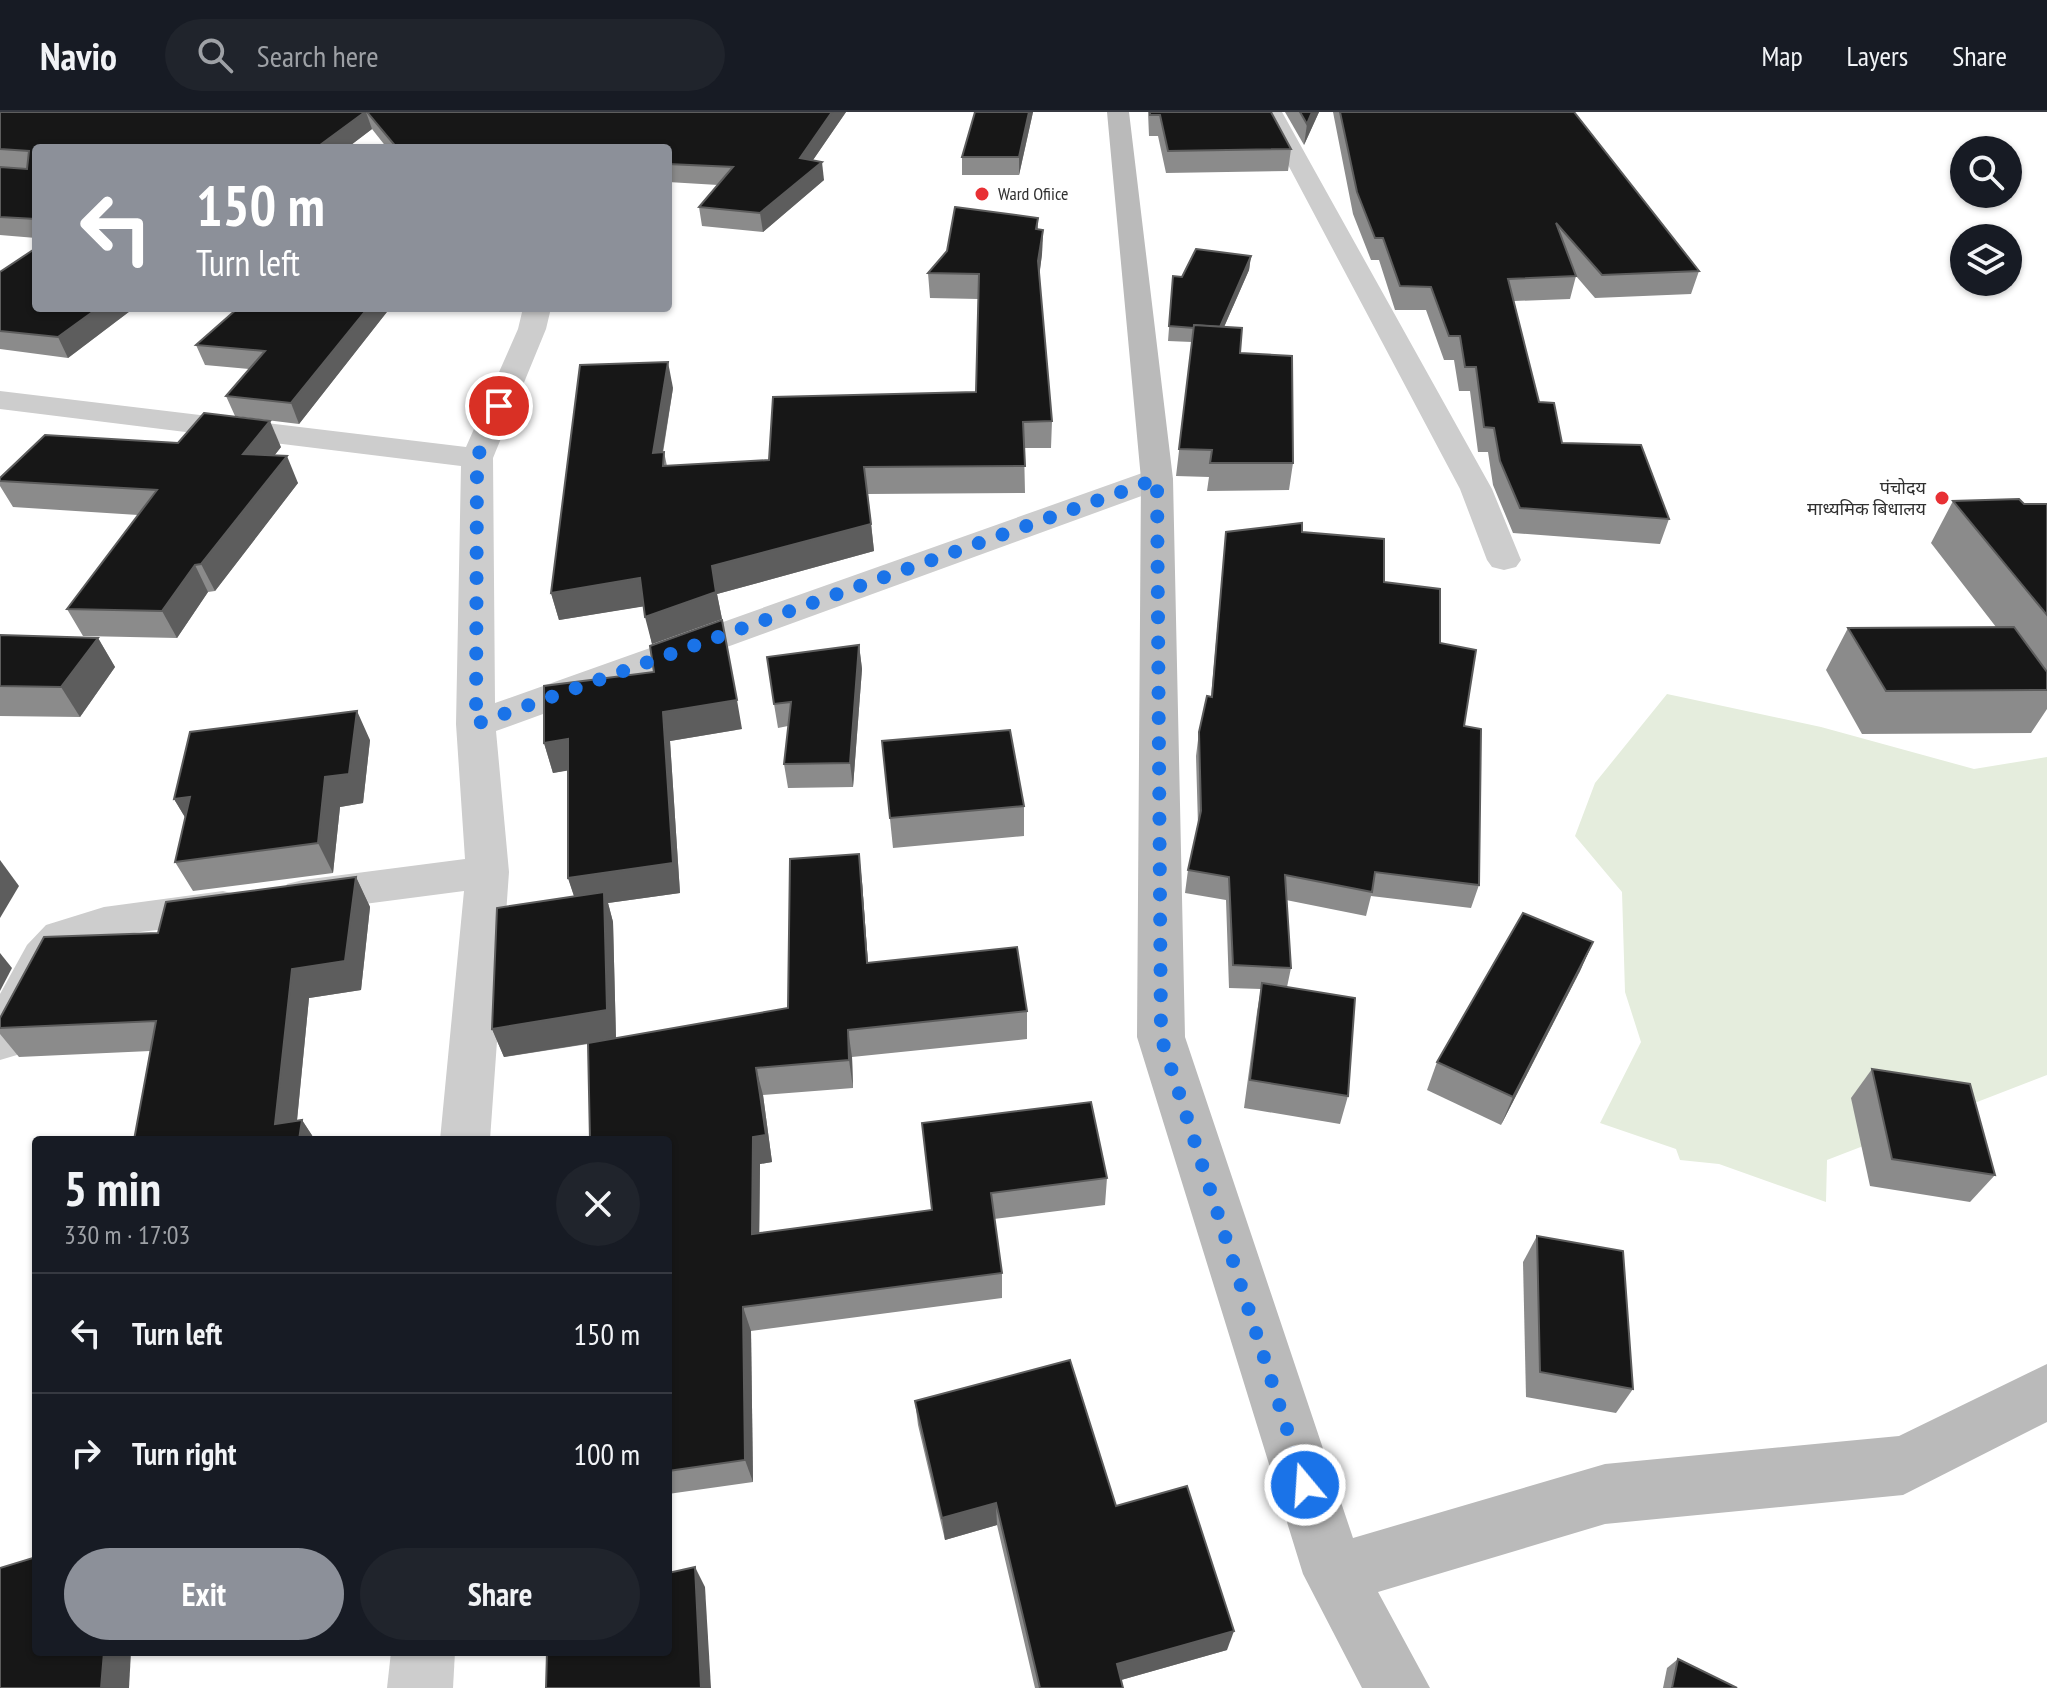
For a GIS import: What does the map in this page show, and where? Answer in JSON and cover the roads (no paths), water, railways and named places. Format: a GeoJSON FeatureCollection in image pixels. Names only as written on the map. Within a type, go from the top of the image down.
{"type":"FeatureCollection","features":[{"type":"Feature","properties":{"kind":"street"},"geometry":{"type":"LineString","coordinates":[[1118,112],[1157,479],[1161,1037],[1334,1574],[1397,1688]]}},
{"type":"Feature","properties":{"kind":"street"},"geometry":{"type":"LineString","coordinates":[[1271,112],[1476,489],[1504,560]]}},
{"type":"Feature","properties":{"kind":"street"},"geometry":{"type":"LineString","coordinates":[[465,1136],[487,872],[476,724],[477,458],[532,329],[536,312]]}},
{"type":"Feature","properties":{"kind":"street"},"geometry":{"type":"LineString","coordinates":[[0,400],[477,458]]}},
{"type":"Feature","properties":{"kind":"street"},"geometry":{"type":"LineString","coordinates":[[476,724],[1157,479]]}},
{"type":"Feature","properties":{"kind":"street"},"geometry":{"type":"LineString","coordinates":[[0,1041],[51,945],[67,934],[110,922],[487,872]]}},
{"type":"Feature","properties":{"kind":"street"},"geometry":{"type":"LineString","coordinates":[[1334,1574],[1605,1494],[1903,1465],[2047,1392]]}},
{"type":"Feature","properties":{"kind":"street"},"geometry":{"type":"LineString","coordinates":[[420,1688],[423,1656]]}},
{"type":"Feature","properties":{"kind":"place","name":"Ward Ofiice"},"geometry":{"type":"Point","coordinates":[982,194]}},
{"type":"Feature","properties":{"kind":"place","name":"पंचोदय माध्यमिक बिधालय"},"geometry":{"type":"Point","coordinates":[1942,498]}}]}
